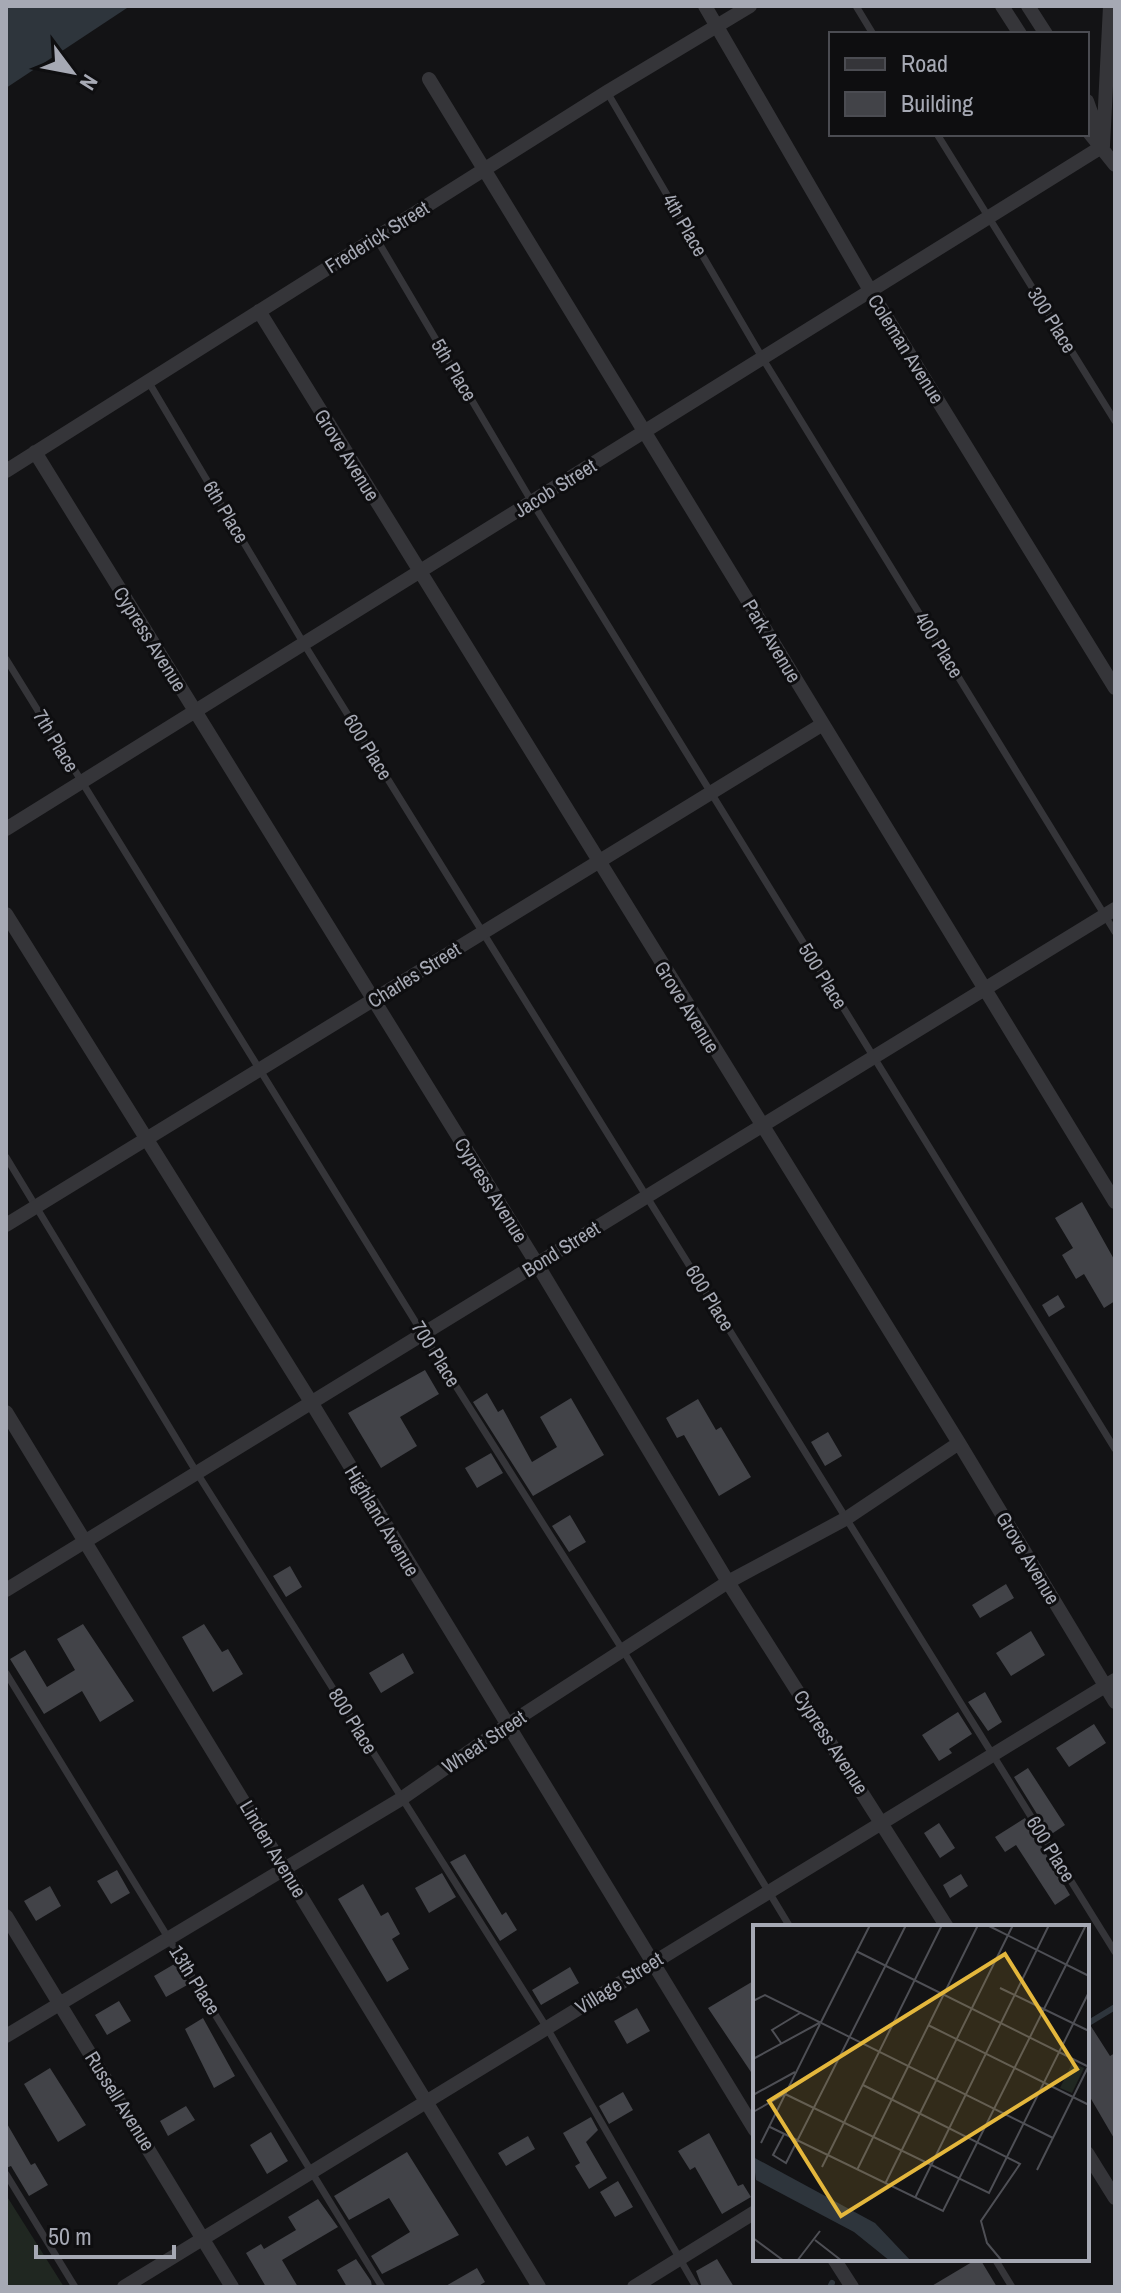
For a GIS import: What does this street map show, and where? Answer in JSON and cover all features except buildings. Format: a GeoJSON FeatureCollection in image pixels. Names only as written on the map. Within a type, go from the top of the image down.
{"type":"FeatureCollection","features":[{"type":"Feature","properties":{"kind":"street","name":"Coleman Avenue"},"geometry":{"type":"LineString","coordinates":[[705,6],[871,292],[1115,688]]}},
{"type":"Feature","properties":{"kind":"street","name":"Frederick Street"},"geometry":{"type":"LineString","coordinates":[[6,471],[607,92],[750,6]]}},
{"type":"Feature","properties":{"kind":"street"},"geometry":{"type":"LineString","coordinates":[[1002,6],[1019,32]]}},
{"type":"Feature","properties":{"kind":"street"},"geometry":{"type":"LineString","coordinates":[[1028,6],[1045,32]]}},
{"type":"Feature","properties":{"kind":"street"},"geometry":{"type":"LineString","coordinates":[[1103,146],[1110,6]]}},
{"type":"Feature","properties":{"kind":"street","name":"Park Avenue"},"geometry":{"type":"LineString","coordinates":[[429,79],[1115,1202]]}},
{"type":"Feature","properties":{"kind":"street"},"geometry":{"type":"LineString","coordinates":[[1089,107],[1103,146],[1115,165]]}},
{"type":"Feature","properties":{"kind":"street"},"geometry":{"type":"LineString","coordinates":[[1089,132],[1103,146]]}},
{"type":"Feature","properties":{"kind":"street","name":"Jacob Street"},"geometry":{"type":"LineString","coordinates":[[6,829],[1103,146]]}},
{"type":"Feature","properties":{"kind":"street","name":"Grove Avenue"},"geometry":{"type":"LineString","coordinates":[[259,311],[760,1126],[1110,1683],[1115,1702]]}},
{"type":"Feature","properties":{"kind":"street","name":"Cypress Avenue"},"geometry":{"type":"LineString","coordinates":[[35,452],[537,1264],[728,1582],[946,1925]]}},
{"type":"Feature","properties":{"kind":"street","name":"Charles Street"},"geometry":{"type":"LineString","coordinates":[[6,1225],[823,724]]}},
{"type":"Feature","properties":{"kind":"street","name":"Bond Street"},"geometry":{"type":"LineString","coordinates":[[6,1590],[1110,912]]}},
{"type":"Feature","properties":{"kind":"street","name":"Highland Avenue"},"geometry":{"type":"LineString","coordinates":[[6,914],[311,1402],[753,2127]]}},
{"type":"Feature","properties":{"kind":"street","name":"Linden Avenue"},"geometry":{"type":"LineString","coordinates":[[6,1412],[539,2287]]}},
{"type":"Feature","properties":{"kind":"street","name":"Wheat Street"},"geometry":{"type":"LineString","coordinates":[[6,2036],[401,1799],[506,1726],[728,1582],[847,1518],[959,1443]]}},
{"type":"Feature","properties":{"kind":"street","name":"Village Street"},"geometry":{"type":"LineString","coordinates":[[124,2287],[1110,1683]]}},
{"type":"Feature","properties":{"kind":"street","name":"Russell Avenue"},"geometry":{"type":"LineString","coordinates":[[6,1916],[232,2287]]}},
{"type":"Feature","properties":{"kind":"street"},"geometry":{"type":"LineString","coordinates":[[1089,2156],[1115,2198]]}},
{"type":"Feature","properties":{"kind":"street"},"geometry":{"type":"LineString","coordinates":[[634,2287],[753,2213]]}},
{"type":"Feature","properties":{"kind":"street"},"geometry":{"type":"LineString","coordinates":[[835,2261],[852,2287]]}},
{"type":"Feature","properties":{"kind":"lane"},"geometry":{"type":"LineString","coordinates":[[856,6],[872,32]]}},
{"type":"Feature","properties":{"kind":"lane","name":"4th Place"},"geometry":{"type":"LineString","coordinates":[[607,92],[763,359]]}},
{"type":"Feature","properties":{"kind":"lane","name":"300 Place"},"geometry":{"type":"LineString","coordinates":[[938,136],[1115,421]]}},
{"type":"Feature","properties":{"kind":"lane","name":"5th Place"},"geometry":{"type":"LineString","coordinates":[[376,238],[532,502]]}},
{"type":"Feature","properties":{"kind":"lane","name":"400 Place"},"geometry":{"type":"LineString","coordinates":[[763,359],[1110,912],[1115,932]]}},
{"type":"Feature","properties":{"kind":"lane","name":"6th Place"},"geometry":{"type":"LineString","coordinates":[[148,381],[304,644]]}},
{"type":"Feature","properties":{"kind":"lane","name":"500 Place"},"geometry":{"type":"LineString","coordinates":[[532,502],[1115,1449]]}},
{"type":"Feature","properties":{"kind":"lane","name":"600 Place"},"geometry":{"type":"LineString","coordinates":[[304,644],[1115,1952]]}},
{"type":"Feature","properties":{"kind":"lane","name":"7th Place"},"geometry":{"type":"LineString","coordinates":[[6,659],[81,782]]}},
{"type":"Feature","properties":{"kind":"lane","name":"700 Place"},"geometry":{"type":"LineString","coordinates":[[81,782],[624,1652],[789,1925]]}},
{"type":"Feature","properties":{"kind":"lane","name":"800 Place"},"geometry":{"type":"LineString","coordinates":[[6,1157],[197,1473],[547,2028],[696,2287]]}},
{"type":"Feature","properties":{"kind":"lane","name":"13th Place"},"geometry":{"type":"LineString","coordinates":[[6,1673],[382,2287]]}},
{"type":"Feature","properties":{"kind":"lane"},"geometry":{"type":"LineString","coordinates":[[6,2174],[75,2287]]}},
{"type":"Feature","properties":{"kind":"lane"},"geometry":{"type":"LineString","coordinates":[[996,2261],[1012,2287]]}},
{"type":"Feature","properties":{"kind":"shaded area"},"geometry":{"type":"Polygon","coordinates":[[[6,6],[130,6],[6,88],[6,6]]]}},
{"type":"Feature","properties":{"kind":"shaded area"},"geometry":{"type":"Polygon","coordinates":[[[6,2195],[64,2287],[6,2287],[6,2195]]]}},
{"type":"Feature","properties":{"kind":"waterway"},"geometry":{"type":"LineString","coordinates":[[1089,2023],[1115,2007]]}},
{"type":"Feature","properties":{"kind":"waterway"},"geometry":{"type":"LineString","coordinates":[[830,2287],[832,2283]]}}]}
